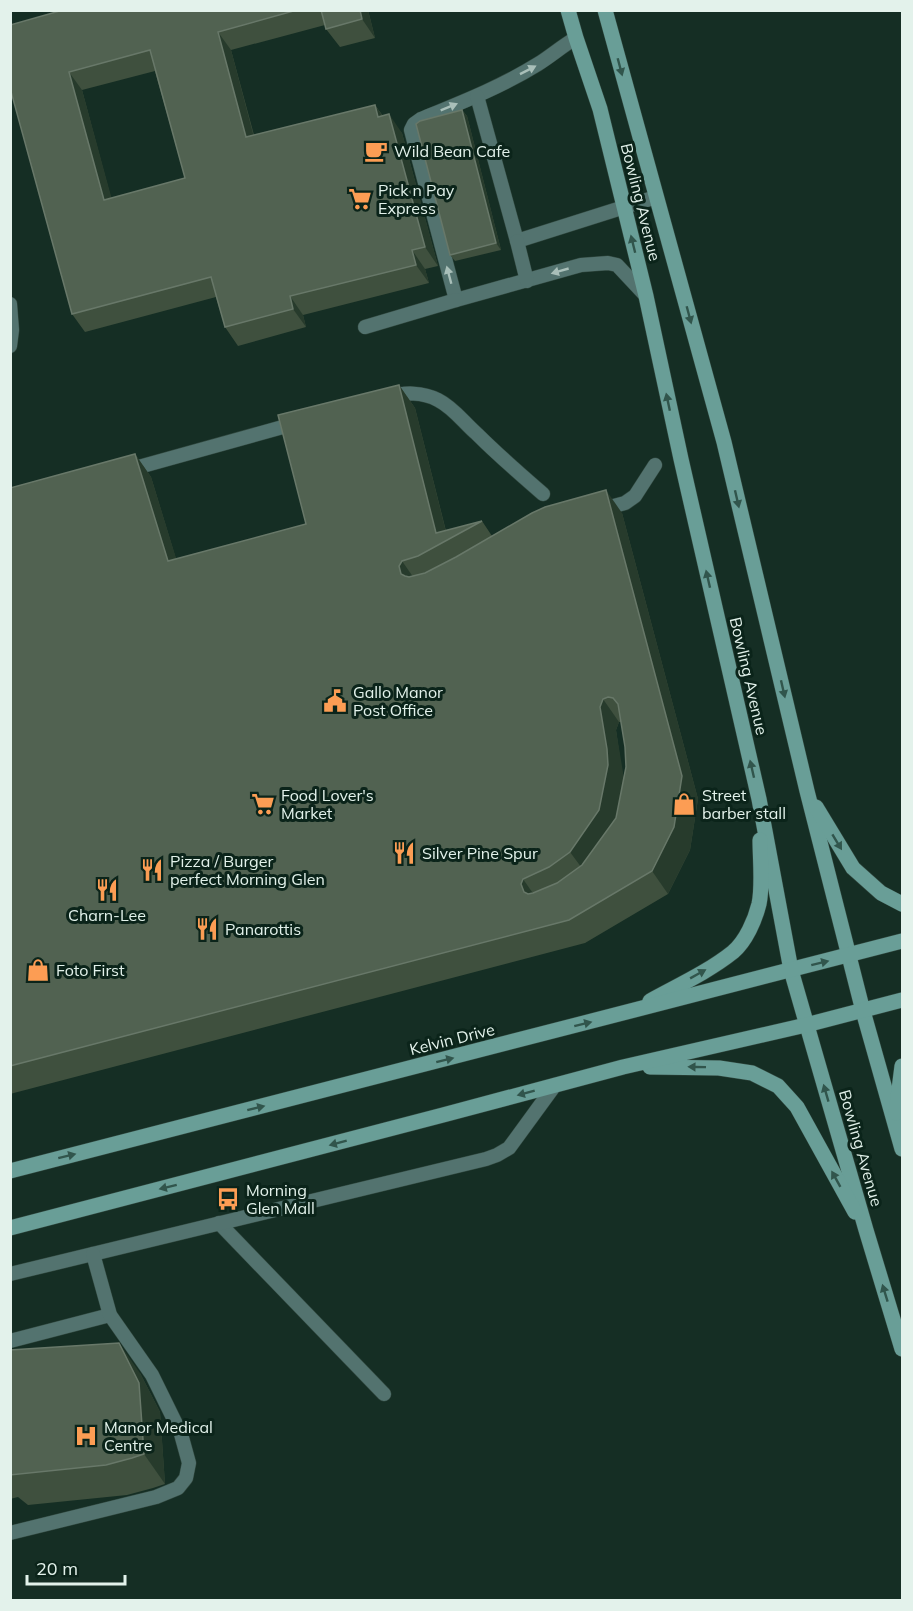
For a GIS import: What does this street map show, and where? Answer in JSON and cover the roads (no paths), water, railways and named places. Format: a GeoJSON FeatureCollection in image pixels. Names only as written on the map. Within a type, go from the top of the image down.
{"type":"FeatureCollection","features":[{"type":"Feature","properties":{"kind":"main road","name":"Bowling Avenue"},"geometry":{"type":"LineString","coordinates":[[568,10],[600,109],[646,296],[759,799],[791,970],[866,1230],[903,1348]]}},
{"type":"Feature","properties":{"kind":"main road","name":"Bowling Avenue"},"geometry":{"type":"LineString","coordinates":[[605,10],[724,442],[807,791],[863,1011],[903,1149]]}},
{"type":"Feature","properties":{"kind":"main road"},"geometry":{"type":"LineString","coordinates":[[807,791],[853,868],[881,893],[903,904]]}},
{"type":"Feature","properties":{"kind":"main road"},"geometry":{"type":"LineString","coordinates":[[629,1013],[705,970],[734,951],[744,939],[759,904],[759,799]]}},
{"type":"Feature","properties":{"kind":"main road","name":"Kelvin Drive"},"geometry":{"type":"LineString","coordinates":[[10,1171],[903,941]]}},
{"type":"Feature","properties":{"kind":"main road"},"geometry":{"type":"LineString","coordinates":[[10,1228],[623,1067],[903,1000]]}},
{"type":"Feature","properties":{"kind":"main road"},"geometry":{"type":"LineString","coordinates":[[895,1123],[903,1066]]}},
{"type":"Feature","properties":{"kind":"main road"},"geometry":{"type":"LineString","coordinates":[[623,1067],[719,1068],[752,1073],[778,1086],[797,1107],[866,1230]]}},
{"type":"Feature","properties":{"kind":"lane"},"geometry":{"type":"LineString","coordinates":[[456,300],[411,130],[421,118],[477,96],[536,66],[576,38]]}},
{"type":"Feature","properties":{"kind":"lane"},"geometry":{"type":"LineString","coordinates":[[477,96],[527,281]]}},
{"type":"Feature","properties":{"kind":"lane"},"geometry":{"type":"LineString","coordinates":[[517,241],[656,197]]}},
{"type":"Feature","properties":{"kind":"lane"},"geometry":{"type":"LineString","coordinates":[[364,327],[581,265],[608,263],[617,265],[646,296]]}},
{"type":"Feature","properties":{"kind":"lane"},"geometry":{"type":"LineString","coordinates":[[10,304],[12,330],[10,346]]}},
{"type":"Feature","properties":{"kind":"lane"},"geometry":{"type":"LineString","coordinates":[[372,401],[395,395],[422,394],[439,400],[454,411],[543,494]]}},
{"type":"Feature","properties":{"kind":"lane"},"geometry":{"type":"LineString","coordinates":[[112,475],[304,421]]}},
{"type":"Feature","properties":{"kind":"lane"},"geometry":{"type":"LineString","coordinates":[[591,513],[625,503],[634,496],[655,465]]}},
{"type":"Feature","properties":{"kind":"lane"},"geometry":{"type":"LineString","coordinates":[[10,1274],[497,1155],[509,1148],[555,1085]]}},
{"type":"Feature","properties":{"kind":"lane"},"geometry":{"type":"LineString","coordinates":[[219,1223],[384,1394]]}},
{"type":"Feature","properties":{"kind":"lane"},"geometry":{"type":"LineString","coordinates":[[10,1533],[156,1497],[178,1488],[186,1478],[189,1463],[181,1434],[152,1376],[110,1315],[93,1254]]}},
{"type":"Feature","properties":{"kind":"lane"},"geometry":{"type":"LineString","coordinates":[[10,1341],[110,1315]]}},
{"type":"Feature","properties":{"kind":"place","name":"Wild Bean Cafe"},"geometry":{"type":"Point","coordinates":[376,151]}},
{"type":"Feature","properties":{"kind":"place","name":"Pick n Pay Express"},"geometry":{"type":"Point","coordinates":[360,199]}},
{"type":"Feature","properties":{"kind":"place","name":"Gallo Manor Post Office"},"geometry":{"type":"Point","coordinates":[335,701]}},
{"type":"Feature","properties":{"kind":"place","name":"Food Lover's Market"},"geometry":{"type":"Point","coordinates":[263,804]}},
{"type":"Feature","properties":{"kind":"place","name":"Street barber stall"},"geometry":{"type":"Point","coordinates":[684,804]}},
{"type":"Feature","properties":{"kind":"place","name":"Silver Pine Spur"},"geometry":{"type":"Point","coordinates":[404,853]}},
{"type":"Feature","properties":{"kind":"place","name":"Pizza / Burger perfect Morning Glen"},"geometry":{"type":"Point","coordinates":[152,870]}},
{"type":"Feature","properties":{"kind":"place","name":"Charn-Lee"},"geometry":{"type":"Point","coordinates":[107,890]}},
{"type":"Feature","properties":{"kind":"place","name":"Panarottis"},"geometry":{"type":"Point","coordinates":[207,929]}},
{"type":"Feature","properties":{"kind":"place","name":"Foto First"},"geometry":{"type":"Point","coordinates":[38,970]}},
{"type":"Feature","properties":{"kind":"place","name":"Morning Glen Mall"},"geometry":{"type":"Point","coordinates":[228,1199]}},
{"type":"Feature","properties":{"kind":"place","name":"Manor Medical Centre"},"geometry":{"type":"Point","coordinates":[86,1436]}}]}
